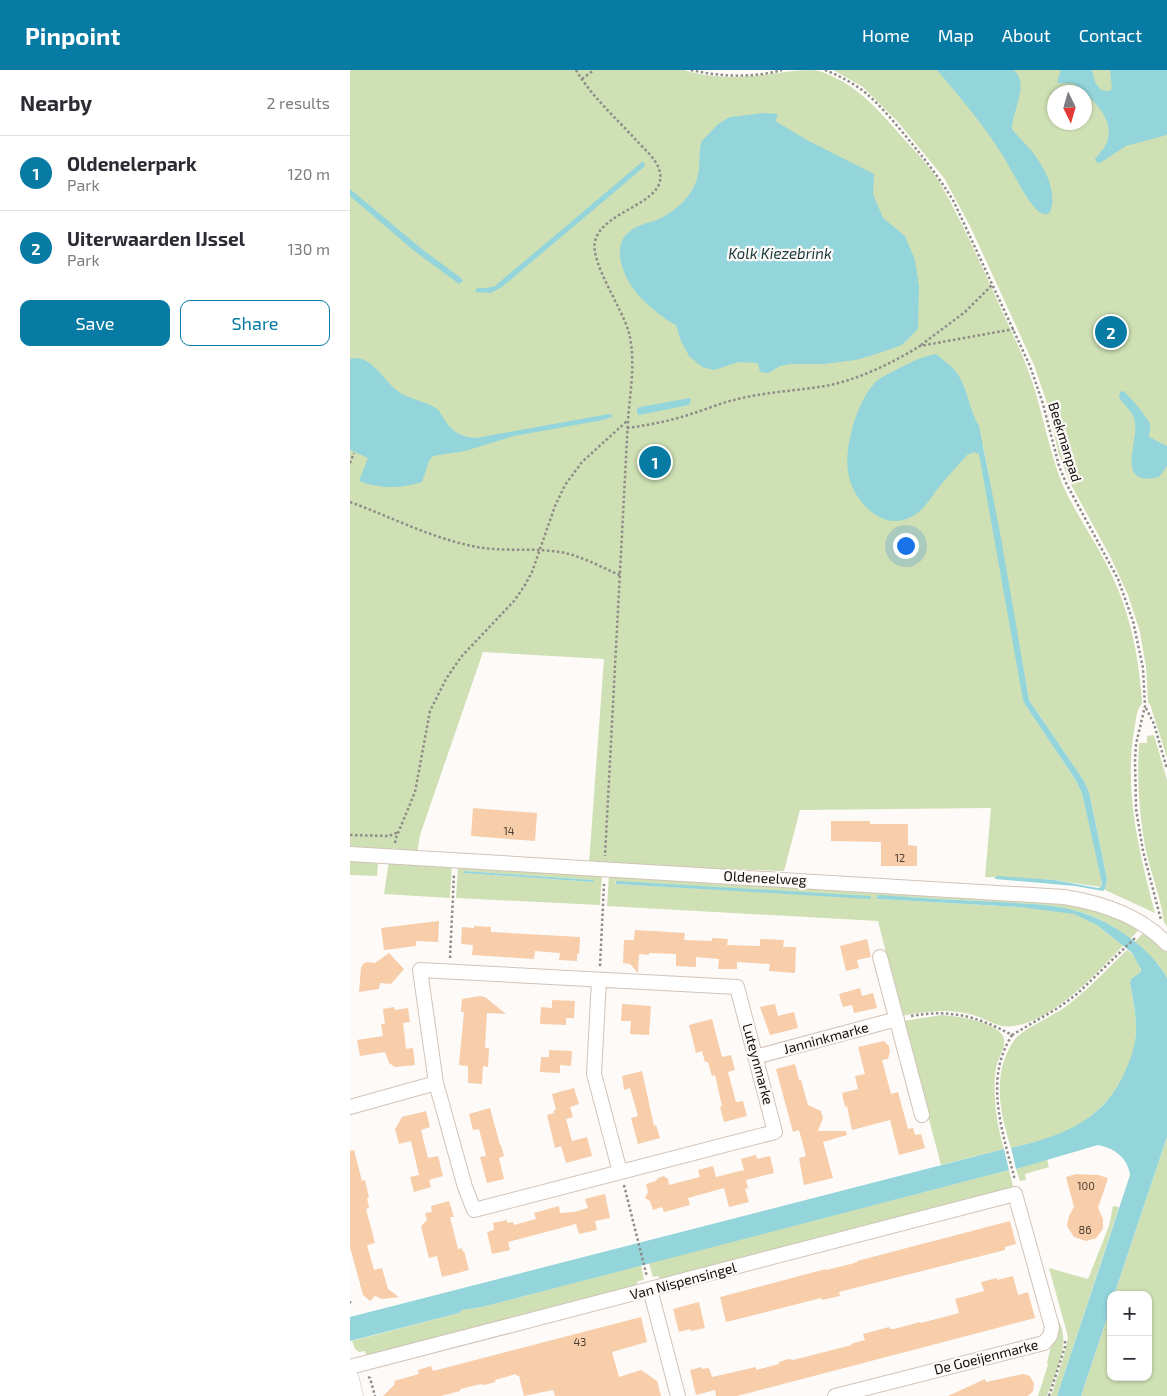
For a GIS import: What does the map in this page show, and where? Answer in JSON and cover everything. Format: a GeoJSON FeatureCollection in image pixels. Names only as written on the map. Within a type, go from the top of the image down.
{"type":"FeatureCollection","features":[{"type":"Feature","properties":{"kind":"street","name":"Oldeneelweg"},"geometry":{"type":"LineString","coordinates":[[350,854],[1064,897],[1095,903],[1147,925],[1167,944]]}},
{"type":"Feature","properties":{"kind":"street"},"geometry":{"type":"LineString","coordinates":[[880,957],[922,1115]]}},
{"type":"Feature","properties":{"kind":"street","name":"Luteynmarke"},"geometry":{"type":"LineString","coordinates":[[420,970],[599,980],[737,987],[775,1132],[474,1210],[465,1187],[436,1083],[420,970]]}},
{"type":"Feature","properties":{"kind":"street"},"geometry":{"type":"LineString","coordinates":[[599,980],[594,1074],[620,1172]]}},
{"type":"Feature","properties":{"kind":"street","name":"Janninkmarke"},"geometry":{"type":"LineString","coordinates":[[755,1057],[897,1019]]}},
{"type":"Feature","properties":{"kind":"street"},"geometry":{"type":"LineString","coordinates":[[350,1107],[436,1083]]}},
{"type":"Feature","properties":{"kind":"street","name":"Van Nispensingel"},"geometry":{"type":"LineString","coordinates":[[350,1367],[650,1289],[1015,1187]]}},
{"type":"Feature","properties":{"kind":"street","name":"De Goeijenmarke"},"geometry":{"type":"LineString","coordinates":[[835,1396],[1044,1343],[1050,1336],[1052,1326],[1015,1187]]}},
{"type":"Feature","properties":{"kind":"street"},"geometry":{"type":"LineString","coordinates":[[650,1289],[678,1396]]}},
{"type":"Feature","properties":{"kind":"street"},"geometry":{"type":"LineString","coordinates":[[350,1379],[354,1396]]}},
{"type":"Feature","properties":{"kind":"path"},"geometry":{"type":"LineString","coordinates":[[576,70],[655,161],[660,172],[660,185],[655,192],[611,219],[600,230],[594,245],[596,258],[625,322],[630,340],[632,364],[627,428],[599,980]]}},
{"type":"Feature","properties":{"kind":"path"},"geometry":{"type":"LineString","coordinates":[[582,79],[594,70]]}},
{"type":"Feature","properties":{"kind":"path"},"geometry":{"type":"LineString","coordinates":[[691,70],[729,76],[782,70]]}},
{"type":"Feature","properties":{"kind":"path","name":"Beekmanpad"},"geometry":{"type":"LineString","coordinates":[[825,70],[847,81],[870,97],[942,180],[961,215],[1014,329],[1038,388],[1059,466],[1066,483],[1108,560],[1125,596],[1136,632],[1143,668],[1145,706],[1136,738],[1135,791],[1143,851],[1161,920],[1160,928],[1156,932]]}},
{"type":"Feature","properties":{"kind":"path"},"geometry":{"type":"LineString","coordinates":[[627,428],[689,415],[732,400],[826,386],[850,380],[907,354],[920,346],[965,312],[993,284]]}},
{"type":"Feature","properties":{"kind":"path"},"geometry":{"type":"LineString","coordinates":[[920,346],[1014,329]]}},
{"type":"Feature","properties":{"kind":"path"},"geometry":{"type":"LineString","coordinates":[[393,857],[396,838],[415,792],[422,762],[427,721],[434,700],[453,667],[514,601],[532,572],[555,506],[565,485],[582,462],[628,420]]}},
{"type":"Feature","properties":{"kind":"path"},"geometry":{"type":"LineString","coordinates":[[350,463],[354,453]]}},
{"type":"Feature","properties":{"kind":"path"},"geometry":{"type":"LineString","coordinates":[[350,502],[420,531],[459,543],[489,549],[566,553],[620,575]]}},
{"type":"Feature","properties":{"kind":"path"},"geometry":{"type":"LineString","coordinates":[[1145,706],[1154,724],[1167,769]]}},
{"type":"Feature","properties":{"kind":"path"},"geometry":{"type":"LineString","coordinates":[[350,835],[389,836],[399,832]]}},
{"type":"Feature","properties":{"kind":"path"},"geometry":{"type":"LineString","coordinates":[[450,972],[455,860]]}},
{"type":"Feature","properties":{"kind":"path"},"geometry":{"type":"LineString","coordinates":[[1015,1187],[999,1111],[998,1073],[1012,1034],[1068,1001],[1121,953],[1138,934]]}},
{"type":"Feature","properties":{"kind":"path"},"geometry":{"type":"LineString","coordinates":[[897,1019],[936,1012],[959,1014],[990,1023],[1012,1034]]}},
{"type":"Feature","properties":{"kind":"path"},"geometry":{"type":"LineString","coordinates":[[620,1172],[646,1273]]}},
{"type":"Feature","properties":{"kind":"path"},"geometry":{"type":"LineString","coordinates":[[350,1301],[350,1306]]}},
{"type":"Feature","properties":{"kind":"green space"},"geometry":{"type":"Polygon","coordinates":[[[350,70],[684,70],[727,77],[813,70],[826,73],[845,83],[866,98],[878,110],[935,176],[960,220],[1027,367],[1062,483],[1106,563],[1121,596],[1135,647],[1142,700],[1136,717],[1132,749],[1131,773],[1134,820],[1143,867],[1155,913],[1105,890],[1107,879],[1089,792],[1084,781],[1029,700],[983,445],[978,452],[1026,706],[1075,779],[1082,793],[1102,878],[1101,887],[1054,880],[985,877],[991,808],[800,810],[784,871],[589,863],[604,659],[483,652],[420,835],[417,854],[397,853],[397,849],[393,848],[393,852],[350,849],[350,70]]]}},
{"type":"Feature","properties":{"kind":"green space"},"geometry":{"type":"Polygon","coordinates":[[[833,70],[1167,70],[1167,758],[1150,704],[1148,703],[1146,667],[1140,632],[1128,595],[1111,558],[1069,481],[1058,451],[1047,403],[1034,365],[970,226],[944,178],[897,121],[863,87],[833,70]]]}},
{"type":"Feature","properties":{"kind":"green space"},"geometry":{"type":"Polygon","coordinates":[[[1154,735],[1167,780],[1167,927],[1164,922],[1161,904],[1146,851],[1139,797],[1139,743],[1147,743],[1147,736],[1154,735]]]}},
{"type":"Feature","properties":{"kind":"green space"},"geometry":{"type":"Polygon","coordinates":[[[350,859],[376,860],[378,864],[377,876],[350,875],[350,859]]]}},
{"type":"Feature","properties":{"kind":"green space"},"geometry":{"type":"Polygon","coordinates":[[[389,861],[452,865],[450,898],[384,894],[389,861]]]}},
{"type":"Feature","properties":{"kind":"green space"},"geometry":{"type":"Polygon","coordinates":[[[458,865],[602,873],[600,905],[456,898],[458,865]],[[463,871],[464,873],[593,882],[593,880],[463,871]]]}},
{"type":"Feature","properties":{"kind":"green space"},"geometry":{"type":"Polygon","coordinates":[[[609,874],[1062,900],[1099,909],[1138,927],[1138,931],[1130,939],[1113,927],[1093,917],[1070,909],[1049,906],[877,896],[879,899],[1019,907],[1066,912],[1079,915],[1097,925],[1123,946],[1084,985],[1051,1010],[1035,1020],[1018,1025],[1002,1026],[973,1015],[946,1011],[902,1016],[878,921],[607,906],[609,874]],[[615,882],[616,884],[871,898],[615,882]]]}},
{"type":"Feature","properties":{"kind":"green space"},"geometry":{"type":"Polygon","coordinates":[[[1146,932],[1167,951],[1167,978],[1159,965],[1134,943],[1146,932]]]}},
{"type":"Feature","properties":{"kind":"green space"},"geometry":{"type":"Polygon","coordinates":[[[1127,950],[1137,960],[1141,972],[1131,979],[1130,983],[1136,1029],[1130,1063],[1122,1079],[1101,1108],[1072,1129],[1051,1138],[1011,1148],[1004,1124],[1000,1087],[1003,1063],[1011,1044],[1024,1031],[1060,1011],[1089,987],[1127,950]]]}},
{"type":"Feature","properties":{"kind":"green space"},"geometry":{"type":"Polygon","coordinates":[[[942,1015],[966,1018],[984,1023],[999,1031],[1003,1036],[1004,1044],[995,1078],[995,1099],[997,1120],[1004,1149],[941,1165],[903,1021],[942,1015]]]}},
{"type":"Feature","properties":{"kind":"green space"},"geometry":{"type":"Polygon","coordinates":[[[1167,1137],[1167,1396],[1081,1396],[1107,1318],[1107,1381],[1152,1381],[1152,1291],[1115,1291],[1167,1137]]]}},
{"type":"Feature","properties":{"kind":"green space"},"geometry":{"type":"Polygon","coordinates":[[[1047,1159],[1049,1167],[1025,1174],[1026,1180],[1020,1181],[1016,1169],[1047,1159]]]}},
{"type":"Feature","properties":{"kind":"green space"},"geometry":{"type":"Polygon","coordinates":[[[1009,1170],[1013,1186],[1008,1191],[662,1280],[658,1276],[653,1277],[649,1263],[1009,1170]]]}},
{"type":"Feature","properties":{"kind":"green space"},"geometry":{"type":"Polygon","coordinates":[[[1113,1206],[1119,1207],[1057,1396],[1051,1396],[1068,1337],[1049,1268],[1088,1279],[1109,1226],[1113,1206]]]}},
{"type":"Feature","properties":{"kind":"green space"},"geometry":{"type":"Polygon","coordinates":[[[641,1265],[644,1280],[638,1281],[636,1287],[367,1357],[365,1351],[359,1352],[355,1349],[352,1341],[459,1313],[462,1310],[482,1307],[641,1265]]]}},
{"type":"Feature","properties":{"kind":"green space"},"geometry":{"type":"Polygon","coordinates":[[[1058,1320],[1063,1338],[1061,1358],[1047,1396],[1038,1396],[1048,1365],[1047,1362],[1058,1320]]]}},
{"type":"Feature","properties":{"kind":"water"},"geometry":{"type":"Polygon","coordinates":[[[937,70],[1014,70],[1019,76],[1020,91],[1012,129],[1035,155],[1047,175],[1052,190],[1052,205],[1049,213],[1043,214],[1033,206],[988,134],[937,70]]]}},
{"type":"Feature","properties":{"kind":"water"},"geometry":{"type":"Polygon","coordinates":[[[1061,70],[1092,70],[1095,82],[1101,90],[1109,91],[1112,89],[1110,70],[1167,70],[1167,135],[1126,146],[1100,163],[1096,162],[1095,159],[1107,142],[1109,133],[1105,117],[1092,100],[1092,85],[1057,82],[1061,70]]]}},
{"type":"Feature","properties":{"kind":"water","name":"Kolk Kiezebrink"},"geometry":{"type":"Polygon","coordinates":[[[764,113],[778,114],[775,121],[807,140],[874,174],[873,194],[883,218],[905,236],[915,260],[919,286],[918,329],[902,345],[856,360],[824,364],[792,364],[780,366],[768,373],[760,372],[758,363],[739,362],[714,370],[702,367],[689,356],[681,341],[676,325],[649,305],[626,277],[620,253],[624,238],[635,228],[668,214],[685,200],[695,184],[699,171],[701,142],[718,124],[730,117],[764,113]]]}},
{"type":"Feature","properties":{"kind":"water"},"geometry":{"type":"Polygon","coordinates":[[[642,162],[645,163],[644,167],[502,287],[491,293],[475,292],[477,288],[495,286],[642,162]]]}},
{"type":"Feature","properties":{"kind":"water"},"geometry":{"type":"Polygon","coordinates":[[[350,189],[463,281],[459,284],[413,250],[350,196],[350,189]]]}},
{"type":"Feature","properties":{"kind":"water"},"geometry":{"type":"Polygon","coordinates":[[[936,354],[950,365],[961,379],[979,426],[1001,538],[1029,700],[1084,781],[1089,792],[1107,879],[1103,891],[1075,886],[995,879],[997,876],[1054,880],[1098,888],[1101,887],[1102,883],[1082,793],[1075,779],[1023,700],[979,454],[974,452],[967,455],[920,511],[900,521],[879,517],[870,510],[862,502],[850,482],[847,461],[850,436],[864,398],[880,379],[905,365],[936,354]]]}},
{"type":"Feature","properties":{"kind":"water"},"geometry":{"type":"Polygon","coordinates":[[[358,358],[370,363],[399,392],[434,407],[450,427],[457,433],[466,436],[476,438],[609,414],[614,416],[603,420],[514,436],[465,451],[433,456],[429,461],[422,482],[398,487],[374,486],[359,481],[368,458],[350,450],[350,359],[358,358]]]}},
{"type":"Feature","properties":{"kind":"water"},"geometry":{"type":"Polygon","coordinates":[[[1123,391],[1148,421],[1150,426],[1149,437],[1167,446],[1167,466],[1159,477],[1145,478],[1137,476],[1133,470],[1132,452],[1135,423],[1131,412],[1119,397],[1120,392],[1123,391]]]}},
{"type":"Feature","properties":{"kind":"water"},"geometry":{"type":"Polygon","coordinates":[[[690,398],[689,405],[639,415],[637,413],[637,408],[640,407],[690,398]]]}},
{"type":"Feature","properties":{"kind":"water"},"geometry":{"type":"Polygon","coordinates":[[[464,871],[593,880],[593,882],[463,873],[464,871]]]}},
{"type":"Feature","properties":{"kind":"water"},"geometry":{"type":"Polygon","coordinates":[[[616,881],[871,897],[870,899],[616,884],[616,881]]]}},
{"type":"Feature","properties":{"kind":"water"},"geometry":{"type":"Polygon","coordinates":[[[878,895],[1040,905],[1061,907],[1080,912],[1105,922],[1130,938],[1151,957],[1167,978],[1167,1137],[1115,1291],[1107,1291],[1107,1318],[1081,1396],[1057,1396],[1130,1175],[1129,1169],[1115,1151],[1098,1145],[1016,1169],[1011,1148],[1048,1138],[1080,1123],[1094,1114],[1117,1087],[1132,1054],[1136,1034],[1130,983],[1131,979],[1141,972],[1141,969],[1132,953],[1097,925],[1074,914],[1019,907],[876,899],[878,895]]]}},
{"type":"Feature","properties":{"kind":"water"},"geometry":{"type":"Polygon","coordinates":[[[1004,1149],[1009,1170],[482,1307],[462,1310],[459,1313],[350,1341],[350,1317],[1004,1149]]]}},
{"type":"Feature","properties":{"kind":"building"},"geometry":{"type":"Polygon","coordinates":[[[473,808],[537,813],[535,841],[471,836],[473,808]]]}},
{"type":"Feature","properties":{"kind":"building"},"geometry":{"type":"Polygon","coordinates":[[[831,821],[870,821],[870,824],[908,824],[908,845],[917,846],[917,866],[881,866],[881,842],[831,841],[831,821]]]}},
{"type":"Feature","properties":{"kind":"building"},"geometry":{"type":"Polygon","coordinates":[[[439,921],[438,942],[416,941],[416,946],[384,950],[381,928],[439,921]]]}},
{"type":"Feature","properties":{"kind":"building"},"geometry":{"type":"Polygon","coordinates":[[[474,926],[491,927],[491,932],[580,937],[577,961],[559,960],[560,953],[535,951],[534,959],[472,955],[473,945],[461,944],[462,927],[474,928],[474,926]]]}},
{"type":"Feature","properties":{"kind":"building"},"geometry":{"type":"Polygon","coordinates":[[[635,930],[685,933],[684,940],[712,941],[712,938],[728,939],[727,945],[760,946],[760,939],[784,940],[783,947],[796,947],[795,973],[769,971],[770,964],[737,962],[737,969],[718,969],[719,959],[696,957],[696,967],[676,966],[676,954],[649,953],[649,955],[639,954],[638,973],[630,964],[623,963],[624,940],[634,940],[635,930]]]}},
{"type":"Feature","properties":{"kind":"building"},"geometry":{"type":"Polygon","coordinates":[[[867,939],[871,957],[857,960],[859,968],[846,971],[840,946],[867,939]]]}},
{"type":"Feature","properties":{"kind":"building"},"geometry":{"type":"Polygon","coordinates":[[[389,953],[404,969],[391,984],[380,983],[379,989],[359,992],[363,964],[367,962],[375,963],[389,953]]]}},
{"type":"Feature","properties":{"kind":"building"},"geometry":{"type":"Polygon","coordinates":[[[860,988],[862,996],[873,993],[877,1008],[854,1013],[852,1005],[843,1007],[839,994],[860,988]]]}},
{"type":"Feature","properties":{"kind":"building"},"geometry":{"type":"Polygon","coordinates":[[[485,997],[506,1014],[487,1013],[485,1048],[489,1048],[488,1067],[483,1066],[482,1084],[468,1083],[468,1066],[459,1065],[464,1012],[461,1012],[462,999],[485,997]]]}},
{"type":"Feature","properties":{"kind":"building"},"geometry":{"type":"Polygon","coordinates":[[[552,1000],[575,1001],[574,1018],[566,1018],[566,1025],[540,1024],[541,1007],[552,1008],[552,1000]]]}},
{"type":"Feature","properties":{"kind":"building"},"geometry":{"type":"Polygon","coordinates":[[[622,1004],[651,1006],[649,1035],[630,1034],[631,1021],[621,1021],[622,1004]]]}},
{"type":"Feature","properties":{"kind":"building"},"geometry":{"type":"Polygon","coordinates":[[[775,1004],[778,1016],[794,1012],[798,1028],[770,1035],[760,1007],[775,1004]]]}},
{"type":"Feature","properties":{"kind":"building"},"geometry":{"type":"Polygon","coordinates":[[[394,1007],[395,1010],[408,1008],[410,1022],[403,1023],[406,1049],[413,1048],[415,1065],[395,1067],[389,1063],[385,1052],[360,1056],[357,1040],[383,1036],[381,1024],[385,1024],[383,1009],[394,1007]]]}},
{"type":"Feature","properties":{"kind":"building"},"geometry":{"type":"Polygon","coordinates":[[[712,1019],[722,1057],[731,1055],[735,1070],[728,1072],[736,1102],[743,1101],[747,1116],[724,1122],[715,1075],[712,1076],[702,1051],[696,1053],[689,1025],[712,1019]]]}},
{"type":"Feature","properties":{"kind":"building"},"geometry":{"type":"Polygon","coordinates":[[[884,1041],[889,1046],[890,1051],[888,1059],[882,1060],[891,1094],[898,1092],[908,1129],[913,1128],[915,1135],[921,1134],[925,1148],[899,1155],[890,1120],[852,1130],[842,1093],[858,1089],[855,1076],[865,1074],[858,1047],[884,1041]]]}},
{"type":"Feature","properties":{"kind":"building"},"geometry":{"type":"Polygon","coordinates":[[[549,1050],[572,1051],[571,1066],[560,1065],[560,1073],[540,1072],[541,1057],[549,1057],[549,1050]]]}},
{"type":"Feature","properties":{"kind":"building"},"geometry":{"type":"Polygon","coordinates":[[[795,1064],[808,1105],[821,1111],[823,1118],[818,1131],[846,1131],[847,1135],[823,1142],[833,1178],[804,1185],[799,1158],[806,1156],[799,1130],[793,1132],[776,1069],[795,1064]]]}},
{"type":"Feature","properties":{"kind":"building"},"geometry":{"type":"Polygon","coordinates":[[[642,1071],[654,1126],[656,1125],[660,1138],[638,1144],[631,1118],[638,1116],[630,1088],[624,1090],[622,1076],[642,1071]]]}},
{"type":"Feature","properties":{"kind":"building"},"geometry":{"type":"Polygon","coordinates":[[[574,1088],[579,1104],[570,1107],[573,1117],[566,1119],[572,1141],[587,1137],[592,1156],[566,1163],[561,1146],[555,1148],[547,1115],[554,1113],[554,1110],[556,1110],[552,1094],[574,1088]]]}},
{"type":"Feature","properties":{"kind":"building"},"geometry":{"type":"Polygon","coordinates":[[[490,1108],[504,1156],[499,1158],[504,1179],[487,1183],[480,1157],[486,1156],[479,1129],[473,1130],[469,1114],[490,1108]]]}},
{"type":"Feature","properties":{"kind":"building"},"geometry":{"type":"Polygon","coordinates":[[[426,1111],[430,1127],[421,1130],[428,1158],[438,1156],[443,1176],[429,1180],[431,1187],[414,1192],[410,1177],[419,1175],[411,1141],[399,1144],[395,1129],[402,1117],[426,1111]]]}},
{"type":"Feature","properties":{"kind":"building"},"geometry":{"type":"Polygon","coordinates":[[[354,1150],[362,1181],[365,1180],[369,1198],[367,1198],[369,1208],[366,1209],[375,1243],[367,1245],[374,1270],[382,1268],[388,1289],[399,1297],[382,1299],[375,1296],[370,1301],[363,1295],[350,1247],[350,1151],[354,1150]]]}},
{"type":"Feature","properties":{"kind":"building"},"geometry":{"type":"Polygon","coordinates":[[[756,1155],[757,1159],[770,1156],[774,1173],[746,1180],[748,1188],[745,1189],[749,1202],[729,1207],[724,1188],[688,1198],[690,1205],[664,1212],[662,1207],[653,1210],[650,1201],[645,1198],[648,1192],[646,1184],[656,1181],[658,1178],[664,1176],[668,1179],[669,1185],[700,1177],[698,1170],[713,1166],[716,1177],[744,1170],[741,1159],[756,1155]]]}},
{"type":"Feature","properties":{"kind":"building"},"geometry":{"type":"Polygon","coordinates":[[[1076,1174],[1098,1175],[1108,1178],[1098,1208],[1103,1219],[1103,1229],[1096,1238],[1086,1241],[1074,1237],[1067,1226],[1069,1216],[1074,1207],[1066,1177],[1076,1174]]]}},
{"type":"Feature","properties":{"kind":"building"},"geometry":{"type":"Polygon","coordinates":[[[605,1194],[610,1218],[595,1221],[597,1230],[579,1234],[576,1224],[508,1242],[510,1250],[492,1254],[487,1232],[494,1230],[493,1223],[507,1220],[507,1223],[513,1222],[514,1225],[536,1219],[534,1213],[559,1206],[560,1213],[574,1212],[588,1208],[585,1199],[605,1194]]]}},
{"type":"Feature","properties":{"kind":"building"},"geometry":{"type":"Polygon","coordinates":[[[449,1201],[454,1217],[450,1217],[458,1249],[462,1248],[464,1251],[469,1270],[442,1277],[437,1256],[429,1258],[421,1226],[427,1220],[425,1213],[432,1212],[431,1206],[449,1201]]]}},
{"type":"Feature","properties":{"kind":"building"},"geometry":{"type":"Polygon","coordinates":[[[1010,1221],[1016,1244],[1005,1247],[1005,1250],[839,1292],[840,1296],[822,1300],[821,1298],[726,1322],[720,1297],[1010,1221]]]}},
{"type":"Feature","properties":{"kind":"building"},"geometry":{"type":"Polygon","coordinates":[[[1013,1276],[1018,1295],[1028,1292],[1035,1318],[737,1396],[716,1396],[715,1390],[696,1395],[690,1370],[702,1367],[702,1369],[709,1368],[712,1377],[756,1367],[756,1370],[779,1364],[779,1362],[789,1359],[793,1360],[852,1345],[865,1340],[863,1334],[889,1327],[894,1329],[959,1313],[955,1299],[984,1291],[981,1282],[1013,1276]]]}},
{"type":"Feature","properties":{"kind":"building"},"geometry":{"type":"Polygon","coordinates":[[[699,1302],[705,1328],[679,1332],[673,1309],[699,1302]]]}},
{"type":"Feature","properties":{"kind":"building"},"geometry":{"type":"Polygon","coordinates":[[[641,1317],[647,1342],[612,1352],[619,1377],[641,1370],[657,1381],[661,1396],[555,1396],[553,1390],[524,1396],[519,1376],[516,1374],[495,1380],[495,1382],[460,1389],[460,1391],[441,1396],[383,1396],[395,1384],[394,1381],[419,1374],[418,1370],[431,1366],[433,1371],[641,1317]]]}},
{"type":"Feature","properties":{"kind":"building"},"geometry":{"type":"Polygon","coordinates":[[[1023,1374],[1030,1376],[1034,1384],[1033,1391],[1028,1396],[948,1396],[985,1379],[986,1382],[1023,1374]]]}},
{"type":"Feature","properties":{"kind":"place","name":"Uiterwaarden IJssel"},"geometry":{"type":"Point","coordinates":[1111,332]}},
{"type":"Feature","properties":{"kind":"place","name":"Oldenelerpark"},"geometry":{"type":"Point","coordinates":[655,462]}}]}
